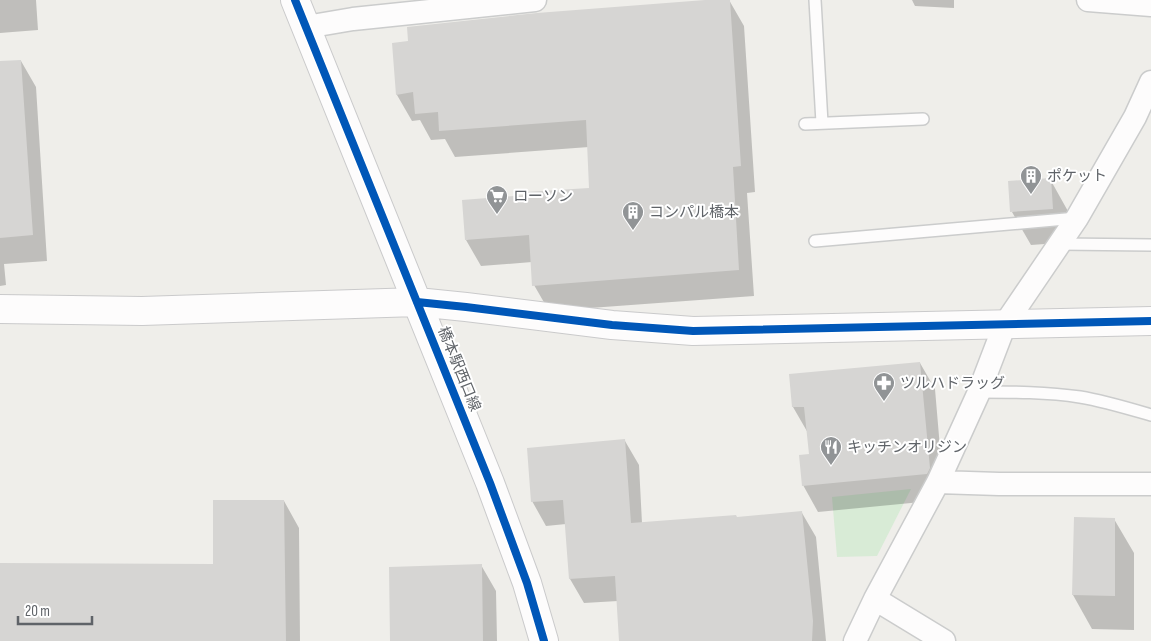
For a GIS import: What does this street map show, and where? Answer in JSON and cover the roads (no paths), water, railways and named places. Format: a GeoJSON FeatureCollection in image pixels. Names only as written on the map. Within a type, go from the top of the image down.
{"type":"FeatureCollection","features":[{"type":"Feature","properties":{"kind":"street","name":"橋本駅西口線"},"geometry":{"type":"LineString","coordinates":[[295,0],[506,524],[527,583],[544,641]]}},
{"type":"Feature","properties":{"kind":"street"},"geometry":{"type":"LineString","coordinates":[[306,27],[353,19],[535,0]]}},
{"type":"Feature","properties":{"kind":"street"},"geometry":{"type":"LineString","coordinates":[[1088,0],[1151,5]]}},
{"type":"Feature","properties":{"kind":"street"},"geometry":{"type":"LineString","coordinates":[[855,641],[938,482],[979,392],[1006,324],[1143,117],[1151,82]]}},
{"type":"Feature","properties":{"kind":"street"},"geometry":{"type":"LineString","coordinates":[[0,309],[142,311],[417,302],[661,330],[703,331],[1151,321]]}},
{"type":"Feature","properties":{"kind":"street"},"geometry":{"type":"LineString","coordinates":[[938,482],[1151,484]]}},
{"type":"Feature","properties":{"kind":"street"},"geometry":{"type":"LineString","coordinates":[[876,598],[944,641]]}},
{"type":"Feature","properties":{"kind":"lane"},"geometry":{"type":"LineString","coordinates":[[815,0],[822,123]]}},
{"type":"Feature","properties":{"kind":"lane"},"geometry":{"type":"LineString","coordinates":[[805,124],[923,119]]}},
{"type":"Feature","properties":{"kind":"lane"},"geometry":{"type":"LineString","coordinates":[[815,241],[1077,218]]}},
{"type":"Feature","properties":{"kind":"lane"},"geometry":{"type":"LineString","coordinates":[[1058,244],[1151,245]]}},
{"type":"Feature","properties":{"kind":"lane"},"geometry":{"type":"LineString","coordinates":[[979,392],[1079,396],[1151,415]]}},
{"type":"Feature","properties":{"kind":"place","name":"ポケット"},"geometry":{"type":"Point","coordinates":[1031,195]}},
{"type":"Feature","properties":{"kind":"place","name":"ローソン"},"geometry":{"type":"Point","coordinates":[497,215]}},
{"type":"Feature","properties":{"kind":"place","name":"コンパル橋本"},"geometry":{"type":"Point","coordinates":[633,231]}},
{"type":"Feature","properties":{"kind":"place","name":"ツルハドラッグ"},"geometry":{"type":"Point","coordinates":[884,402]}},
{"type":"Feature","properties":{"kind":"place","name":"キッチンオリジン"},"geometry":{"type":"Point","coordinates":[831,466]}}]}
